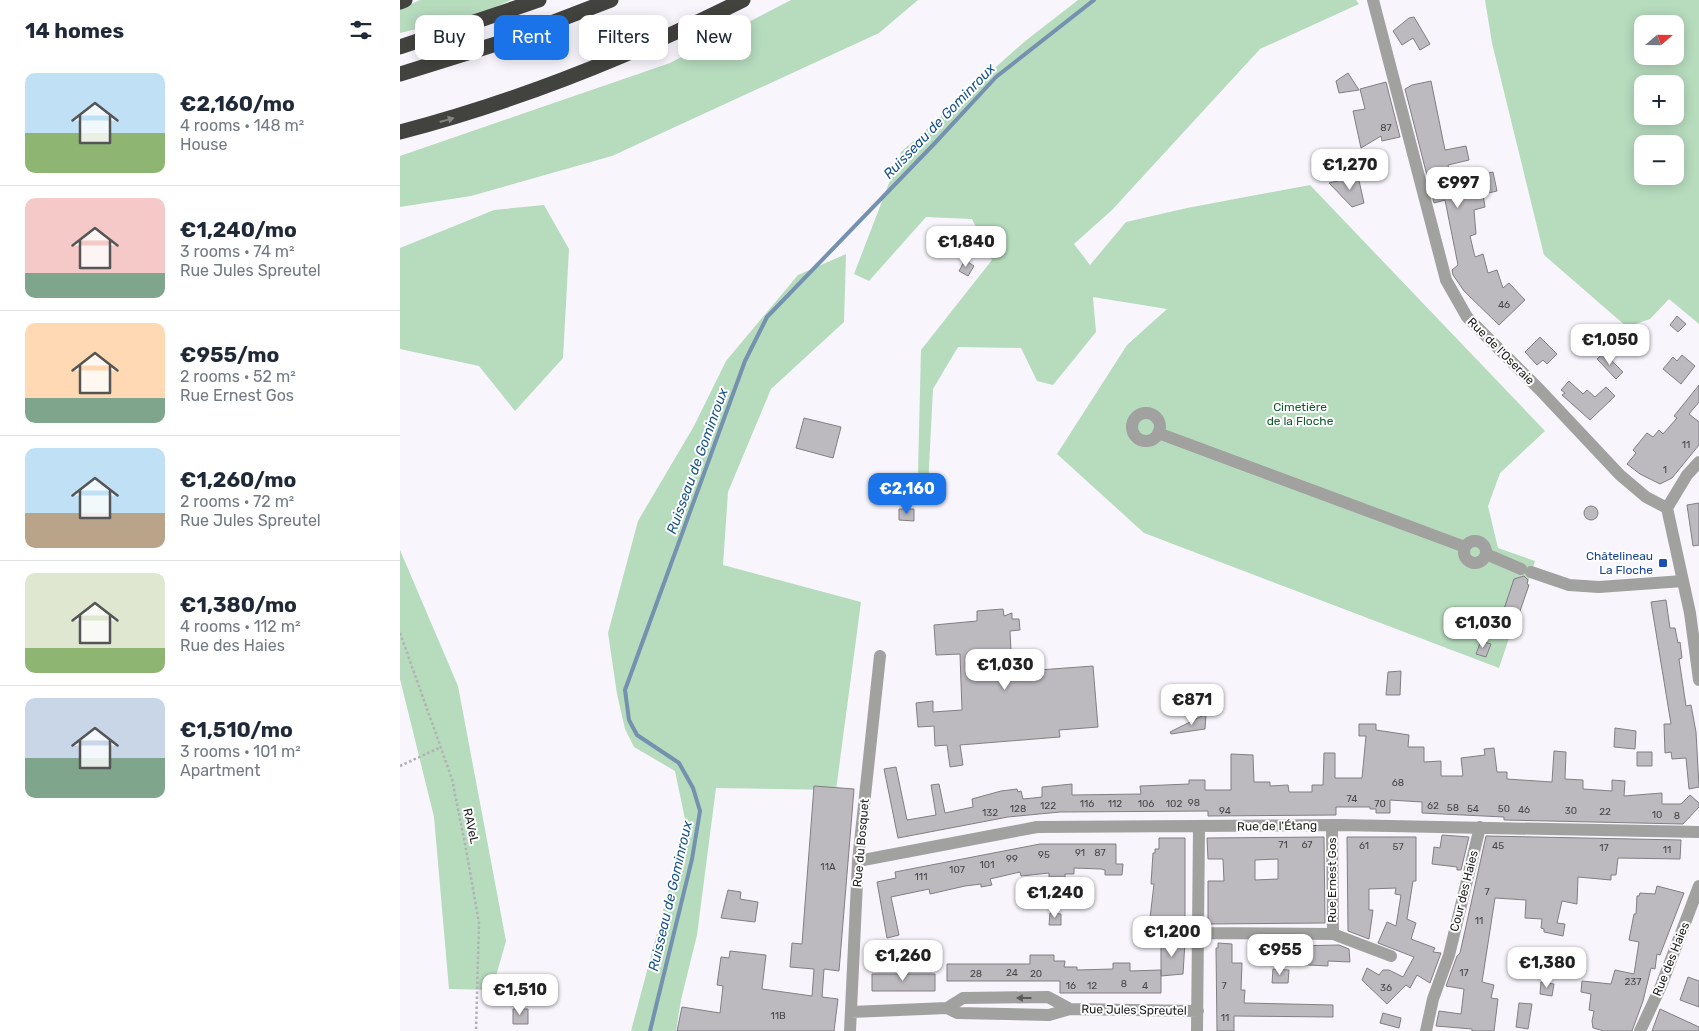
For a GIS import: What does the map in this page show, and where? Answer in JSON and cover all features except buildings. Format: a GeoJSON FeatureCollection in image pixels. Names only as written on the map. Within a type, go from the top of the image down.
{"type":"FeatureCollection","features":[{"type":"Feature","properties":{"kind":"highway"},"geometry":{"type":"LineString","coordinates":[[400,2],[405,0]]}},
{"type":"Feature","properties":{"kind":"highway"},"geometry":{"type":"LineString","coordinates":[[400,46],[539,0]]}},
{"type":"Feature","properties":{"kind":"highway"},"geometry":{"type":"LineString","coordinates":[[400,74],[496,44],[611,0]]}},
{"type":"Feature","properties":{"kind":"highway"},"geometry":{"type":"LineString","coordinates":[[400,132],[517,97],[606,64],[743,0]]}},
{"type":"Feature","properties":{"kind":"street","name":"Rue de l'Oseraie"},"geometry":{"type":"LineString","coordinates":[[1373,0],[1446,280],[1467,317],[1540,390],[1620,475],[1646,497],[1667,508]]}},
{"type":"Feature","properties":{"kind":"street"},"geometry":{"type":"LineString","coordinates":[[1158,432],[1465,547],[1472,541],[1477,541],[1484,546],[1486,554],[1569,585],[1599,587],[1684,581]]}},
{"type":"Feature","properties":{"kind":"street"},"geometry":{"type":"LineString","coordinates":[[1699,462],[1687,475],[1667,508],[1684,581],[1699,680]]}},
{"type":"Feature","properties":{"kind":"street","name":"Rue du Bosquet"},"geometry":{"type":"LineString","coordinates":[[850,1031],[858,861],[880,656]]}},
{"type":"Feature","properties":{"kind":"street","name":"Rue de l'Étang"},"geometry":{"type":"LineString","coordinates":[[858,861],[1038,827],[1198,828],[1332,825],[1699,832]]}},
{"type":"Feature","properties":{"kind":"street","name":"Rue Ernest Gos"},"geometry":{"type":"LineString","coordinates":[[1332,825],[1333,934]]}},
{"type":"Feature","properties":{"kind":"street","name":"Cour des Haies"},"geometry":{"type":"LineString","coordinates":[[1426,1031],[1433,999],[1449,955],[1480,827]]}},
{"type":"Feature","properties":{"kind":"street"},"geometry":{"type":"LineString","coordinates":[[1197,1031],[1198,828]]}},
{"type":"Feature","properties":{"kind":"street","name":"Rue des Haies"},"geometry":{"type":"LineString","coordinates":[[1640,1031],[1661,986],[1699,886]]}},
{"type":"Feature","properties":{"kind":"street","name":"Rue Ernest Gos"},"geometry":{"type":"LineString","coordinates":[[1198,933],[1333,934],[1391,956]]}},
{"type":"Feature","properties":{"kind":"street","name":"Rue Jules Spreutel"},"geometry":{"type":"LineString","coordinates":[[851,1012],[947,1008],[957,1014],[1049,1015],[1070,1009],[1198,1011]]}},
{"type":"Feature","properties":{"kind":"path","name":"RAVeL"},"geometry":{"type":"LineString","coordinates":[[400,633],[452,779],[479,923],[476,1031]]}},
{"type":"Feature","properties":{"kind":"path"},"geometry":{"type":"LineString","coordinates":[[400,766],[441,748]]}},
{"type":"Feature","properties":{"kind":"green space"},"geometry":{"type":"Polygon","coordinates":[[[420,0],[511,0],[474,15],[415,15],[415,29],[400,33],[400,9],[420,0]]]}},
{"type":"Feature","properties":{"kind":"green space"},"geometry":{"type":"Polygon","coordinates":[[[791,0],[918,0],[879,33],[612,156],[471,196],[400,207],[400,156],[678,59],[751,60],[751,21],[791,0]]]}},
{"type":"Feature","properties":{"kind":"green space","name":"Cimetière de la Floche"},"geometry":{"type":"Polygon","coordinates":[[[1078,0],[1356,0],[1359,4],[1260,49],[1112,210],[1074,244],[1090,265],[1126,222],[1187,208],[1310,185],[1545,431],[1500,473],[1488,506],[1498,548],[1535,561],[1499,668],[1144,533],[1057,454],[1127,345],[1167,309],[1093,297],[1096,332],[1053,385],[1037,381],[1021,348],[958,347],[933,389],[928,487],[918,472],[921,350],[992,260],[972,219],[926,217],[869,281],[854,274],[901,152],[1024,42],[1078,0]]]}},
{"type":"Feature","properties":{"kind":"green space"},"geometry":{"type":"Polygon","coordinates":[[[1485,0],[1699,0],[1699,324],[1669,299],[1650,319],[1627,327],[1544,255],[1492,43],[1485,0]]]}},
{"type":"Feature","properties":{"kind":"green space"},"geometry":{"type":"Polygon","coordinates":[[[544,205],[569,249],[563,358],[515,411],[479,366],[400,349],[400,248],[494,210],[544,205]]]}},
{"type":"Feature","properties":{"kind":"green space"},"geometry":{"type":"Polygon","coordinates":[[[846,254],[844,322],[771,389],[728,492],[723,565],[861,602],[836,790],[716,788],[697,935],[681,1000],[676,1031],[631,1031],[686,824],[675,771],[634,747],[625,729],[617,694],[608,633],[638,521],[694,426],[726,361],[798,275],[846,254]]]}},
{"type":"Feature","properties":{"kind":"green space"},"geometry":{"type":"Polygon","coordinates":[[[400,550],[458,686],[506,941],[492,990],[449,989],[434,817],[400,679],[400,550]]]}},
{"type":"Feature","properties":{"kind":"waterway","name":"Ruisseau de Gominroux"},"geometry":{"type":"LineString","coordinates":[[650,1031],[692,859],[700,811],[693,788],[679,763],[637,735],[629,720],[625,690],[745,361],[767,317],[996,77],[1094,0]]}},
{"type":"Feature","properties":{"kind":"place","name":"Châtelineau La Floche"},"geometry":{"type":"Point","coordinates":[1663,563]}}]}
